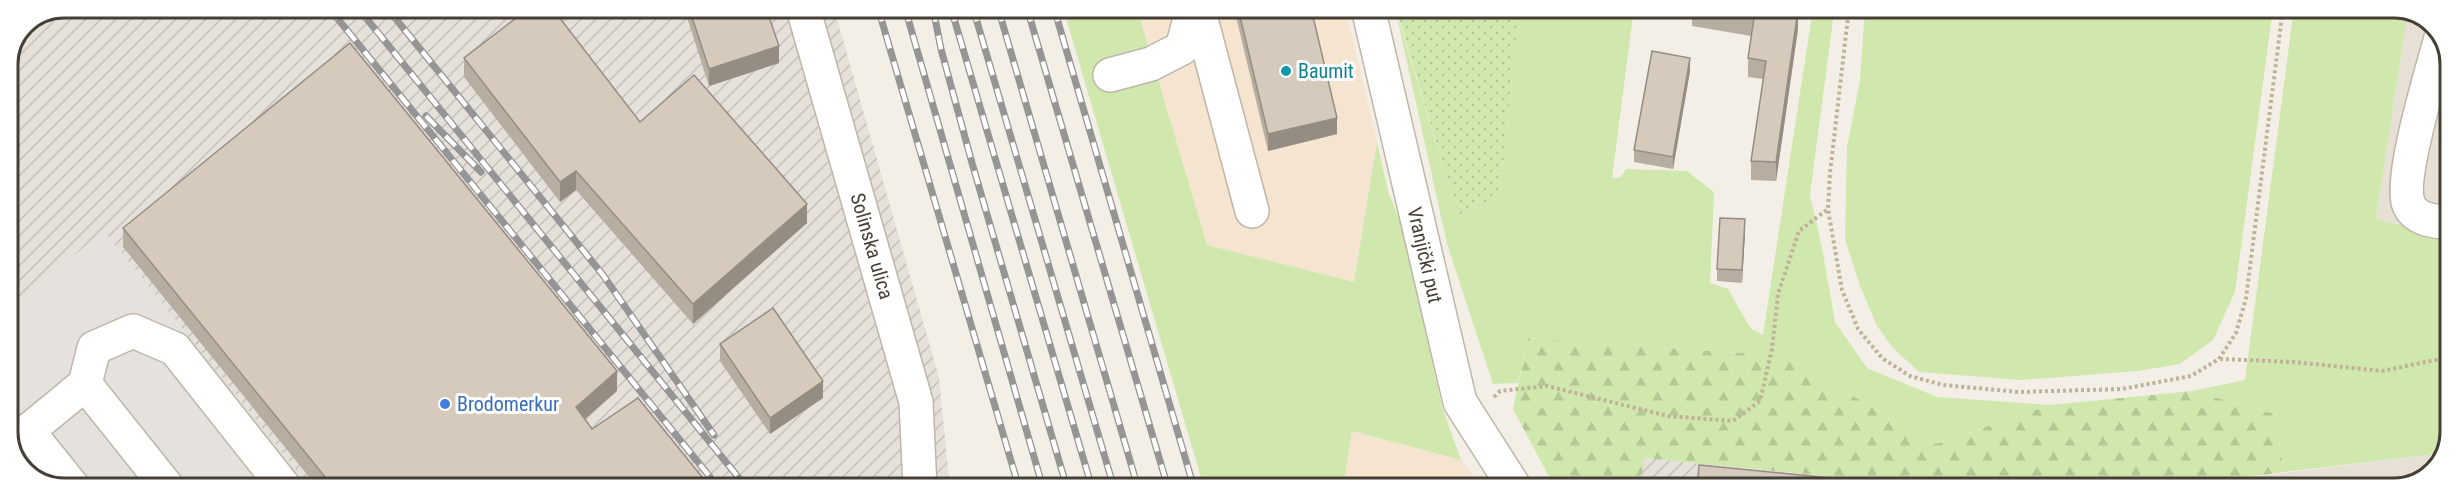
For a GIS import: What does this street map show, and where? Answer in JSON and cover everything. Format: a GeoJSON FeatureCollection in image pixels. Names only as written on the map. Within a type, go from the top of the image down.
{"type":"FeatureCollection","features":[{"type":"Feature","properties":{"kind":"street","name":"Solinska ulica"},"geometry":{"type":"LineString","coordinates":[[806,18],[916,402],[920,478]]}},
{"type":"Feature","properties":{"kind":"street"},"geometry":{"type":"LineString","coordinates":[[1110,75],[1151,64],[1182,48],[1192,18]]}},
{"type":"Feature","properties":{"kind":"street"},"geometry":{"type":"LineString","coordinates":[[1198,18],[1252,211]]}},
{"type":"Feature","properties":{"kind":"street","name":"Vranjički put"},"geometry":{"type":"LineString","coordinates":[[1370,18],[1460,402],[1509,478]]}},
{"type":"Feature","properties":{"kind":"street"},"geometry":{"type":"LineString","coordinates":[[2437,50],[2413,147],[2408,176],[2408,204],[2415,213],[2425,219],[2440,221]]}},
{"type":"Feature","properties":{"kind":"street"},"geometry":{"type":"LineString","coordinates":[[65,478],[28,431],[85,384],[94,348],[133,331],[175,349],[277,478]]}},
{"type":"Feature","properties":{"kind":"street"},"geometry":{"type":"LineString","coordinates":[[85,384],[160,478]]}},
{"type":"Feature","properties":{"kind":"path"},"geometry":{"type":"LineString","coordinates":[[1848,18],[1828,208],[1842,290],[1858,328],[1882,358],[1910,376],[1943,385],[2019,392],[2122,389],[2191,376],[2219,359],[2236,333],[2246,298],[2282,18]]}},
{"type":"Feature","properties":{"kind":"path"},"geometry":{"type":"LineString","coordinates":[[1470,418],[1500,391],[1547,386],[1668,416],[1733,421],[1760,401],[1772,349],[1778,294],[1798,231],[1828,208]]}},
{"type":"Feature","properties":{"kind":"path"},"geometry":{"type":"LineString","coordinates":[[2219,359],[2293,362],[2382,371],[2440,359]]}},
{"type":"Feature","properties":{"kind":"shaded area","name":"Brodomerkur"},"geometry":{"type":"Polygon","coordinates":[[[64,18],[837,18],[939,378],[949,478],[64,478],[49,476],[29,462],[22,450],[18,435],[18,64],[22,46],[31,31],[38,26],[64,18]]]}},
{"type":"Feature","properties":{"kind":"shaded area"},"geometry":{"type":"Polygon","coordinates":[[[1140,18],[1347,18],[1377,142],[1354,282],[1207,245],[1140,18]]]}},
{"type":"Feature","properties":{"kind":"shaded area"},"geometry":{"type":"Polygon","coordinates":[[[2407,20],[2417,24],[2429,34],[2434,41],[2440,61],[2440,236],[2376,220],[2407,20]]]}},
{"type":"Feature","properties":{"kind":"shaded area"},"geometry":{"type":"Polygon","coordinates":[[[104,231],[303,478],[64,478],[49,476],[41,472],[23,451],[18,435],[18,300],[104,231]]]}},
{"type":"Feature","properties":{"kind":"shaded area"},"geometry":{"type":"Polygon","coordinates":[[[1352,431],[1461,460],[1475,478],[1345,478],[1352,431]]]}},
{"type":"Feature","properties":{"kind":"shaded area"},"geometry":{"type":"Polygon","coordinates":[[[2434,454],[2422,468],[2403,477],[2243,478],[2434,454]]]}},
{"type":"Feature","properties":{"kind":"shaded area"},"geometry":{"type":"Polygon","coordinates":[[[1644,458],[1846,478],[1641,478],[1644,458]]]}},
{"type":"Feature","properties":{"kind":"green space"},"geometry":{"type":"Polygon","coordinates":[[[1066,18],[1140,18],[1207,245],[1354,282],[1377,142],[1388,191],[1403,229],[1442,407],[1461,460],[1352,431],[1345,478],[1201,478],[1066,18]]]}},
{"type":"Feature","properties":{"kind":"green space"},"geometry":{"type":"Polygon","coordinates":[[[1397,18],[1458,215],[1500,197],[1518,18],[1633,18],[1612,178],[1620,178],[1626,169],[1687,171],[1714,192],[1710,283],[1728,289],[1751,329],[1763,335],[1811,18],[1833,18],[1810,195],[1835,322],[1867,368],[1937,397],[2050,405],[1936,444],[1784,356],[1528,338],[1518,383],[1493,384],[1447,244],[1397,18]]]}},
{"type":"Feature","properties":{"kind":"green space"},"geometry":{"type":"Polygon","coordinates":[[[1399,18],[1518,18],[1500,197],[1458,215],[1399,18]]]}},
{"type":"Feature","properties":{"kind":"green space"},"geometry":{"type":"Polygon","coordinates":[[[1864,18],[2272,18],[2235,292],[2213,340],[2180,364],[2137,371],[2021,380],[1919,372],[1893,348],[1877,326],[1860,286],[1845,239],[1847,147],[1860,80],[1864,18]]]}},
{"type":"Feature","properties":{"kind":"green space"},"geometry":{"type":"Polygon","coordinates":[[[2293,18],[2407,20],[2376,219],[2440,235],[2440,432],[2434,454],[2284,472],[2275,414],[2192,391],[2245,380],[2293,18]]]}},
{"type":"Feature","properties":{"kind":"green space"},"geometry":{"type":"Polygon","coordinates":[[[1528,338],[1784,356],[1936,444],[2050,405],[2192,391],[2275,414],[2284,472],[2242,478],[1845,478],[1644,458],[1641,478],[1550,478],[1513,409],[1528,338]]]}},
{"type":"Feature","properties":{"kind":"building"},"geometry":{"type":"Polygon","coordinates":[[[516,18],[560,18],[640,122],[694,75],[807,204],[693,304],[576,171],[560,182],[464,58],[516,18]]]}},
{"type":"Feature","properties":{"kind":"building"},"geometry":{"type":"Polygon","coordinates":[[[692,18],[769,18],[779,46],[709,69],[692,18]]]}},
{"type":"Feature","properties":{"kind":"building","name":"Baumit"},"geometry":{"type":"Polygon","coordinates":[[[1240,18],[1313,18],[1337,118],[1268,134],[1240,18]]]}},
{"type":"Feature","properties":{"kind":"building"},"geometry":{"type":"Polygon","coordinates":[[[1754,18],[1797,18],[1776,162],[1751,161],[1766,61],[1748,58],[1754,18]]]}},
{"type":"Feature","properties":{"kind":"building"},"geometry":{"type":"Polygon","coordinates":[[[350,43],[617,371],[576,407],[592,429],[638,398],[703,478],[326,478],[123,228],[350,43]]]}},
{"type":"Feature","properties":{"kind":"building"},"geometry":{"type":"Polygon","coordinates":[[[1652,51],[1690,58],[1673,157],[1634,150],[1652,51]]]}},
{"type":"Feature","properties":{"kind":"building"},"geometry":{"type":"Polygon","coordinates":[[[1720,218],[1745,219],[1742,270],[1717,269],[1720,218]]]}},
{"type":"Feature","properties":{"kind":"building"},"geometry":{"type":"Polygon","coordinates":[[[773,308],[823,381],[770,418],[720,344],[773,308]]]}},
{"type":"Feature","properties":{"kind":"building"},"geometry":{"type":"Polygon","coordinates":[[[1699,465],[1830,478],[1698,478],[1699,465]]]}},
{"type":"Feature","properties":{"kind":"railway"},"geometry":{"type":"LineString","coordinates":[[337,18],[711,478]]}},
{"type":"Feature","properties":{"kind":"railway"},"geometry":{"type":"LineString","coordinates":[[366,18],[739,478]]}},
{"type":"Feature","properties":{"kind":"railway"},"geometry":{"type":"LineString","coordinates":[[395,18],[603,275],[714,435]]}},
{"type":"Feature","properties":{"kind":"railway"},"geometry":{"type":"LineString","coordinates":[[881,18],[1016,478]]}},
{"type":"Feature","properties":{"kind":"railway"},"geometry":{"type":"LineString","coordinates":[[908,18],[1040,478]]}},
{"type":"Feature","properties":{"kind":"railway"},"geometry":{"type":"LineString","coordinates":[[935,18],[941,49],[972,163],[1064,478]]}},
{"type":"Feature","properties":{"kind":"railway"},"geometry":{"type":"LineString","coordinates":[[954,18],[1089,478]]}},
{"type":"Feature","properties":{"kind":"railway"},"geometry":{"type":"LineString","coordinates":[[976,18],[1111,478]]}},
{"type":"Feature","properties":{"kind":"railway"},"geometry":{"type":"LineString","coordinates":[[1001,18],[1135,478]]}},
{"type":"Feature","properties":{"kind":"railway"},"geometry":{"type":"LineString","coordinates":[[1030,18],[1165,478]]}},
{"type":"Feature","properties":{"kind":"railway"},"geometry":{"type":"LineString","coordinates":[[1057,18],[1191,478]]}},
{"type":"Feature","properties":{"kind":"railway"},"geometry":{"type":"LineString","coordinates":[[426,116],[481,172]]}},
{"type":"Feature","properties":{"kind":"place","name":"Baumit"},"geometry":{"type":"Point","coordinates":[1286,71]}},
{"type":"Feature","properties":{"kind":"place","name":"Brodomerkur"},"geometry":{"type":"Point","coordinates":[445,404]}}]}
